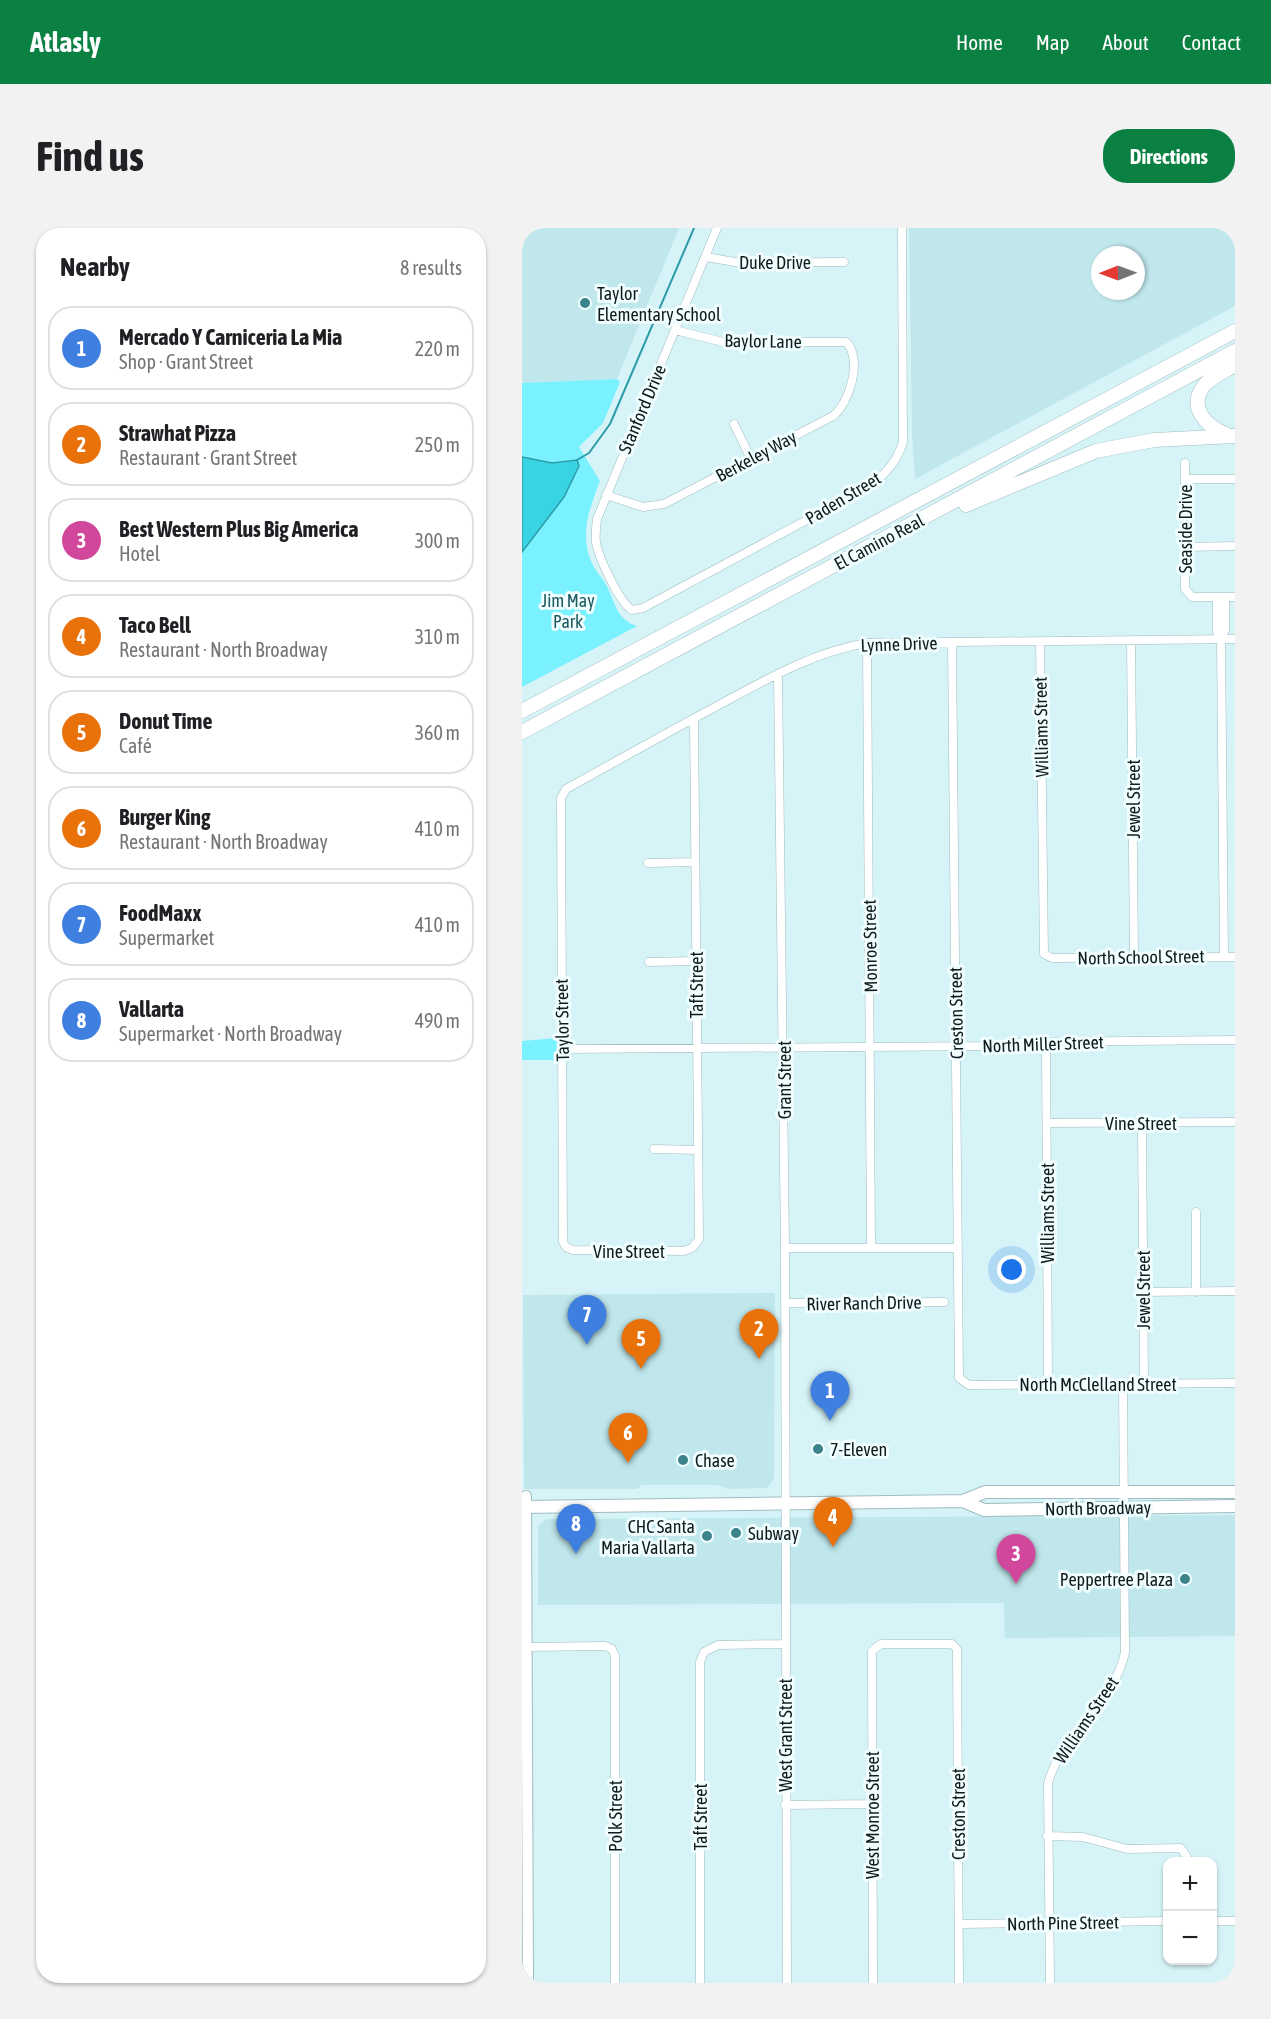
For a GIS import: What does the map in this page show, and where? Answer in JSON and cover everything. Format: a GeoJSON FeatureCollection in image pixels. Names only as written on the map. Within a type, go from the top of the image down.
{"type":"FeatureCollection","features":[{"type":"Feature","properties":{"kind":"highway","name":"El Camino Real"},"geometry":{"type":"LineString","coordinates":[[522,711],[1235,331]]}},
{"type":"Feature","properties":{"kind":"highway","name":"El Camino Real"},"geometry":{"type":"LineString","coordinates":[[522,732],[1235,351]]}},
{"type":"Feature","properties":{"kind":"highway"},"geometry":{"type":"LineString","coordinates":[[1233,436],[1206,424],[1198,405],[1199,395],[1204,385],[1235,365]]}},
{"type":"Feature","properties":{"kind":"highway"},"geometry":{"type":"LineString","coordinates":[[930,515],[966,505],[1096,451],[1154,440],[1233,436]]}},
{"type":"Feature","properties":{"kind":"main road","name":"North Broadway"},"geometry":{"type":"LineString","coordinates":[[525,1503],[784,1504],[963,1501],[985,1492],[1235,1492]]}},
{"type":"Feature","properties":{"kind":"main road","name":"North Broadway"},"geometry":{"type":"LineString","coordinates":[[963,1501],[984,1510],[1235,1506]]}},
{"type":"Feature","properties":{"kind":"street","name":"Stanford Drive"},"geometry":{"type":"LineString","coordinates":[[618,591],[597,543],[597,519],[717,228]]}},
{"type":"Feature","properties":{"kind":"street","name":"Paden Street"},"geometry":{"type":"LineString","coordinates":[[618,591],[627,607],[632,610],[643,608],[868,487],[891,467],[903,442],[902,228]]}},
{"type":"Feature","properties":{"kind":"street","name":"Duke Drive"},"geometry":{"type":"LineString","coordinates":[[706,256],[741,263],[844,262]]}},
{"type":"Feature","properties":{"kind":"street","name":"Baylor Lane"},"geometry":{"type":"LineString","coordinates":[[675,330],[723,342],[840,341],[851,346]]}},
{"type":"Feature","properties":{"kind":"street","name":"Berkeley Way"},"geometry":{"type":"LineString","coordinates":[[606,495],[635,506],[657,507],[842,409],[851,388],[851,346]]}},
{"type":"Feature","properties":{"kind":"street"},"geometry":{"type":"LineString","coordinates":[[734,424],[750,457]]}},
{"type":"Feature","properties":{"kind":"street","name":"Seaside Drive"},"geometry":{"type":"LineString","coordinates":[[1185,463],[1187,594],[1192,597],[1221,597]]}},
{"type":"Feature","properties":{"kind":"street"},"geometry":{"type":"LineString","coordinates":[[1185,479],[1235,479]]}},
{"type":"Feature","properties":{"kind":"street"},"geometry":{"type":"LineString","coordinates":[[1185,546],[1235,546]]}},
{"type":"Feature","properties":{"kind":"street"},"geometry":{"type":"LineString","coordinates":[[1224,956],[1221,639],[1218,632],[1221,597],[1235,597]]}},
{"type":"Feature","properties":{"kind":"street","name":"Lynne Drive"},"geometry":{"type":"LineString","coordinates":[[562,792],[778,674],[818,655],[867,643],[1235,639]]}},
{"type":"Feature","properties":{"kind":"street","name":"Jewel Street"},"geometry":{"type":"LineString","coordinates":[[1131,640],[1134,957]]}},
{"type":"Feature","properties":{"kind":"street","name":"Williams Street"},"geometry":{"type":"LineString","coordinates":[[1040,641],[1046,956]]}},
{"type":"Feature","properties":{"kind":"street","name":"Creston Street"},"geometry":{"type":"LineString","coordinates":[[952,642],[958,1375],[962,1382]]}},
{"type":"Feature","properties":{"kind":"street","name":"Monroe Street"},"geometry":{"type":"LineString","coordinates":[[867,643],[871,1248]]}},
{"type":"Feature","properties":{"kind":"street","name":"Grant Street"},"geometry":{"type":"LineString","coordinates":[[778,674],[785,1248],[784,1487]]}},
{"type":"Feature","properties":{"kind":"street","name":"Taft Street"},"geometry":{"type":"LineString","coordinates":[[692,1248],[699,1239],[694,719]]}},
{"type":"Feature","properties":{"kind":"street","name":"Taylor Street"},"geometry":{"type":"LineString","coordinates":[[562,792],[560,866],[563,1242],[566,1247]]}},
{"type":"Feature","properties":{"kind":"street"},"geometry":{"type":"LineString","coordinates":[[648,863],[695,862]]}},
{"type":"Feature","properties":{"kind":"street","name":"North School Street"},"geometry":{"type":"LineString","coordinates":[[1046,956],[1235,957]]}},
{"type":"Feature","properties":{"kind":"street"},"geometry":{"type":"LineString","coordinates":[[649,962],[696,961]]}},
{"type":"Feature","properties":{"kind":"street","name":"North Miller Street"},"geometry":{"type":"LineString","coordinates":[[562,1049],[957,1047],[1046,1042],[1235,1040]]}},
{"type":"Feature","properties":{"kind":"street","name":"Williams Street"},"geometry":{"type":"LineString","coordinates":[[1046,1042],[1048,1384]]}},
{"type":"Feature","properties":{"kind":"street","name":"Vine Street"},"geometry":{"type":"LineString","coordinates":[[1047,1123],[1235,1122]]}},
{"type":"Feature","properties":{"kind":"street","name":"Jewel Street"},"geometry":{"type":"LineString","coordinates":[[1142,1124],[1144,1384]]}},
{"type":"Feature","properties":{"kind":"street"},"geometry":{"type":"LineString","coordinates":[[654,1149],[698,1150]]}},
{"type":"Feature","properties":{"kind":"street"},"geometry":{"type":"LineString","coordinates":[[1196,1212],[1196,1292]]}},
{"type":"Feature","properties":{"kind":"street","name":"Vine Street"},"geometry":{"type":"LineString","coordinates":[[566,1247],[573,1250],[684,1251],[692,1248]]}},
{"type":"Feature","properties":{"kind":"street"},"geometry":{"type":"LineString","coordinates":[[785,1248],[958,1248]]}},
{"type":"Feature","properties":{"kind":"street"},"geometry":{"type":"LineString","coordinates":[[1143,1292],[1235,1292]]}},
{"type":"Feature","properties":{"kind":"street","name":"River Ranch Drive"},"geometry":{"type":"LineString","coordinates":[[784,1303],[944,1302]]}},
{"type":"Feature","properties":{"kind":"street","name":"North McClelland Street"},"geometry":{"type":"LineString","coordinates":[[962,1382],[969,1385],[1235,1383]]}},
{"type":"Feature","properties":{"kind":"street","name":"Williams Street"},"geometry":{"type":"LineString","coordinates":[[1050,1983],[1047,1836],[1051,1773],[1112,1686],[1124,1658],[1123,1384]]}},
{"type":"Feature","properties":{"kind":"street","name":"West Grant Street"},"geometry":{"type":"LineString","coordinates":[[784,1487],[787,1983]]}},
{"type":"Feature","properties":{"kind":"street"},"geometry":{"type":"LineString","coordinates":[[525,1503],[527,1647],[525,1887],[528,1983]]}},
{"type":"Feature","properties":{"kind":"street","name":"Taft Street"},"geometry":{"type":"LineString","coordinates":[[700,1983],[700,1662],[704,1652],[718,1645],[785,1644]]}},
{"type":"Feature","properties":{"kind":"street","name":"West Monroe Street"},"geometry":{"type":"LineString","coordinates":[[873,1983],[871,1804],[874,1647],[881,1644],[955,1646]]}},
{"type":"Feature","properties":{"kind":"street","name":"Polk Street"},"geometry":{"type":"LineString","coordinates":[[527,1647],[605,1646],[612,1649],[615,1656],[615,1983]]}},
{"type":"Feature","properties":{"kind":"street","name":"Creston Street"},"geometry":{"type":"LineString","coordinates":[[955,1646],[958,1661],[959,1983]]}},
{"type":"Feature","properties":{"kind":"street"},"geometry":{"type":"LineString","coordinates":[[785,1805],[871,1804]]}},
{"type":"Feature","properties":{"kind":"street"},"geometry":{"type":"LineString","coordinates":[[1047,1836],[1083,1837],[1126,1849],[1181,1848],[1187,1857]]}},
{"type":"Feature","properties":{"kind":"street"},"geometry":{"type":"LineString","coordinates":[[1217,1921],[1235,1920]]}},
{"type":"Feature","properties":{"kind":"street","name":"North Pine Street"},"geometry":{"type":"LineString","coordinates":[[958,1924],[1163,1921]]}},
{"type":"Feature","properties":{"kind":"shaded area","name":"Taylor Elementary School"},"geometry":{"type":"Polygon","coordinates":[[[522,228],[679,228],[617,379],[522,383],[522,228]]]}},
{"type":"Feature","properties":{"kind":"shaded area"},"geometry":{"type":"Polygon","coordinates":[[[909,228],[1235,228],[1235,306],[915,479],[912,432],[909,228]]]}},
{"type":"Feature","properties":{"kind":"shaded area"},"geometry":{"type":"Polygon","coordinates":[[[522,457],[552,463],[577,460],[579,466],[564,497],[522,552],[522,457]]]}},
{"type":"Feature","properties":{"kind":"shaded area"},"geometry":{"type":"Polygon","coordinates":[[[775,1293],[774,1479],[767,1488],[730,1489],[716,1485],[642,1485],[637,1489],[524,1489],[523,1295],[775,1293]]]}},
{"type":"Feature","properties":{"kind":"shaded area"},"geometry":{"type":"Polygon","coordinates":[[[1235,1515],[1235,1636],[1005,1638],[1004,1603],[538,1605],[538,1526],[546,1519],[1235,1515]]]}},
{"type":"Feature","properties":{"kind":"green space","name":"Jim May Park"},"geometry":{"type":"Polygon","coordinates":[[[617,379],[620,382],[603,423],[579,447],[600,481],[589,513],[586,534],[589,556],[594,567],[607,586],[621,615],[625,620],[637,626],[522,687],[522,383],[617,379]]]}},
{"type":"Feature","properties":{"kind":"green space"},"geometry":{"type":"Polygon","coordinates":[[[557,1038],[557,1064],[552,1060],[522,1060],[522,1041],[557,1038]]]}},
{"type":"Feature","properties":{"kind":"waterway"},"geometry":{"type":"LineString","coordinates":[[577,460],[589,453],[610,424],[694,228]]}},
{"type":"Feature","properties":{"kind":"place","name":"Taylor Elementary School"},"geometry":{"type":"Point","coordinates":[585,303]}},
{"type":"Feature","properties":{"kind":"place","name":"FoodMaxx"},"geometry":{"type":"Point","coordinates":[587,1345]}},
{"type":"Feature","properties":{"kind":"place","name":"Strawhat Pizza"},"geometry":{"type":"Point","coordinates":[759,1359]}},
{"type":"Feature","properties":{"kind":"place","name":"Donut Time"},"geometry":{"type":"Point","coordinates":[641,1369]}},
{"type":"Feature","properties":{"kind":"place","name":"Mercado Y Carniceria La Mia"},"geometry":{"type":"Point","coordinates":[830,1421]}},
{"type":"Feature","properties":{"kind":"place","name":"7-Eleven"},"geometry":{"type":"Point","coordinates":[818,1449]}},
{"type":"Feature","properties":{"kind":"place","name":"Chase"},"geometry":{"type":"Point","coordinates":[683,1460]}},
{"type":"Feature","properties":{"kind":"place","name":"Burger King"},"geometry":{"type":"Point","coordinates":[628,1463]}},
{"type":"Feature","properties":{"kind":"place","name":"Subway"},"geometry":{"type":"Point","coordinates":[736,1533]}},
{"type":"Feature","properties":{"kind":"place","name":"CHC Santa Maria Vallarta"},"geometry":{"type":"Point","coordinates":[707,1536]}},
{"type":"Feature","properties":{"kind":"place","name":"Taco Bell"},"geometry":{"type":"Point","coordinates":[833,1547]}},
{"type":"Feature","properties":{"kind":"place","name":"Vallarta"},"geometry":{"type":"Point","coordinates":[576,1554]}},
{"type":"Feature","properties":{"kind":"place","name":"Peppertree Plaza"},"geometry":{"type":"Point","coordinates":[1185,1579]}},
{"type":"Feature","properties":{"kind":"place","name":"Best Western Plus Big America"},"geometry":{"type":"Point","coordinates":[1016,1584]}}]}
